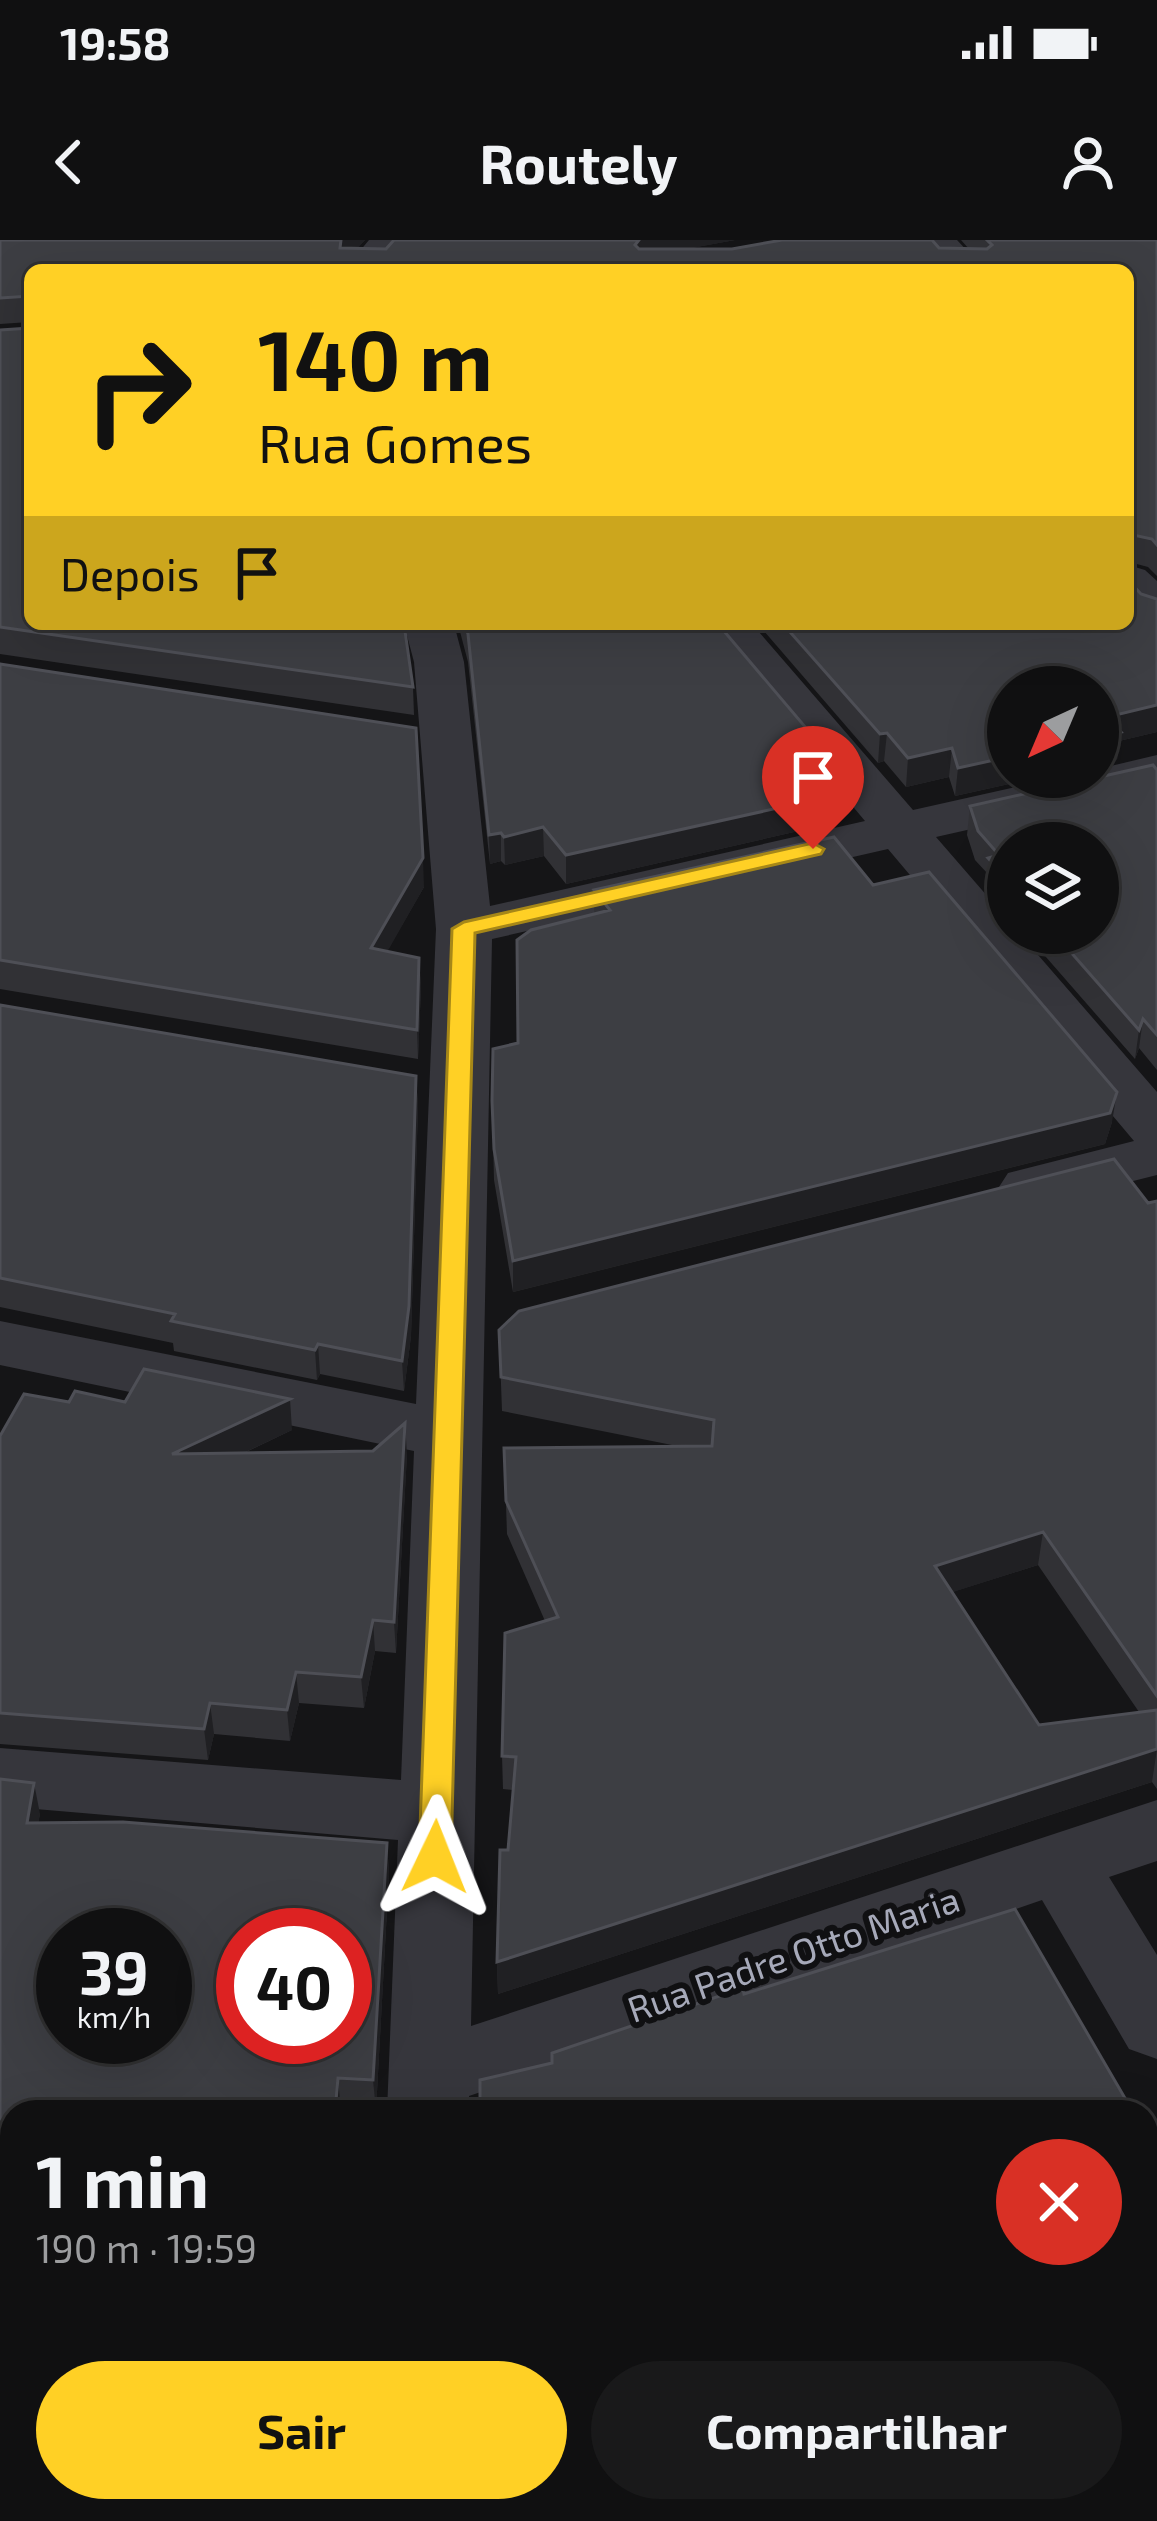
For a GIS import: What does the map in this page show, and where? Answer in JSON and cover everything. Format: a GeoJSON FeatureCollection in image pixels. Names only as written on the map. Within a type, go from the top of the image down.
{"type":"FeatureCollection","features":[{"type":"Feature","properties":{"kind":"street"},"geometry":{"type":"LineString","coordinates":[[369,264],[391,240]]}},
{"type":"Feature","properties":{"kind":"street"},"geometry":{"type":"LineString","coordinates":[[933,240],[958,264]]}},
{"type":"Feature","properties":{"kind":"street"},"geometry":{"type":"LineString","coordinates":[[1134,586],[1157,608]]}},
{"type":"Feature","properties":{"kind":"street"},"geometry":{"type":"LineString","coordinates":[[428,2093],[451,1335],[438,1086],[464,929],[422,737],[439,662],[431,630]]}},
{"type":"Feature","properties":{"kind":"street"},"geometry":{"type":"LineString","coordinates":[[729,630],[1157,1130]]}},
{"type":"Feature","properties":{"kind":"street"},"geometry":{"type":"LineString","coordinates":[[464,929],[1157,771]]}},
{"type":"Feature","properties":{"kind":"street"},"geometry":{"type":"LineString","coordinates":[[975,1201],[1157,1155]]}},
{"type":"Feature","properties":{"kind":"street"},"geometry":{"type":"LineString","coordinates":[[451,1335],[519,1318]]}},
{"type":"Feature","properties":{"kind":"street"},"geometry":{"type":"LineString","coordinates":[[0,1343],[448,1434]]}},
{"type":"Feature","properties":{"kind":"street"},"geometry":{"type":"LineString","coordinates":[[0,1777],[436,1813]]}},
{"type":"Feature","properties":{"kind":"street","name":"Rua Padre Otto Maria"},"geometry":{"type":"LineString","coordinates":[[428,2093],[1157,1830]]}},
{"type":"Feature","properties":{"kind":"street"},"geometry":{"type":"LineString","coordinates":[[1060,1863],[1157,2025]]}},
{"type":"Feature","properties":{"kind":"building"},"geometry":{"type":"Polygon","coordinates":[[[0,240],[341,240],[340,248],[386,249],[394,240],[639,240],[635,245],[639,249],[732,249],[782,240],[932,240],[939,248],[987,249],[992,245],[987,240],[1157,240],[1157,545],[1134,535],[1134,264],[24,264],[24,296],[0,298],[0,240]]]}},
{"type":"Feature","properties":{"kind":"building"},"geometry":{"type":"Polygon","coordinates":[[[24,328],[24,630],[405,630],[413,687],[0,627],[0,330],[24,328]]]}},
{"type":"Feature","properties":{"kind":"building"},"geometry":{"type":"Polygon","coordinates":[[[1134,586],[1157,599],[1157,705],[1119,714],[1119,666],[987,666],[987,762],[958,768],[952,748],[908,758],[887,733],[880,734],[788,630],[1134,630],[1134,586]]]}},
{"type":"Feature","properties":{"kind":"building"},"geometry":{"type":"Polygon","coordinates":[[[467,630],[723,630],[823,748],[774,759],[805,802],[566,855],[543,827],[504,837],[489,835],[467,630]]]}},
{"type":"Feature","properties":{"kind":"building"},"geometry":{"type":"Polygon","coordinates":[[[0,664],[416,728],[423,858],[371,948],[419,958],[417,1030],[0,960],[0,664]]]}},
{"type":"Feature","properties":{"kind":"building"},"geometry":{"type":"Polygon","coordinates":[[[1153,765],[1157,770],[1157,1035],[1143,1019],[1139,1030],[1072,954],[1119,954],[1119,822],[987,822],[987,841],[978,831],[970,806],[1006,798],[1119,798],[1119,773],[1153,765]]]}},
{"type":"Feature","properties":{"kind":"building"},"geometry":{"type":"Polygon","coordinates":[[[834,837],[873,885],[929,872],[987,940],[987,954],[999,954],[1117,1092],[1110,1113],[513,1261],[494,1149],[493,1049],[518,1043],[517,940],[531,930],[610,910],[594,890],[834,837]]]}},
{"type":"Feature","properties":{"kind":"building"},"geometry":{"type":"Polygon","coordinates":[[[0,1005],[416,1076],[409,1306],[402,1361],[318,1344],[315,1350],[171,1321],[175,1314],[0,1278],[0,1005]]]}},
{"type":"Feature","properties":{"kind":"building"},"geometry":{"type":"Polygon","coordinates":[[[1114,1159],[1148,1203],[1157,1201],[1157,1696],[1043,1532],[935,1566],[1039,1725],[1157,1710],[1157,1749],[497,1962],[500,1850],[508,1850],[516,1757],[502,1756],[505,1633],[558,1617],[506,1501],[504,1448],[712,1446],[714,1420],[501,1377],[499,1330],[519,1311],[1114,1159]]]}},
{"type":"Feature","properties":{"kind":"building"},"geometry":{"type":"Polygon","coordinates":[[[144,1369],[290,1399],[172,1454],[373,1451],[405,1423],[394,1622],[373,1620],[361,1677],[296,1672],[287,1710],[210,1703],[204,1729],[0,1713],[0,1436],[24,1394],[69,1402],[75,1391],[125,1402],[144,1369]]]}},
{"type":"Feature","properties":{"kind":"building"},"geometry":{"type":"Polygon","coordinates":[[[0,1779],[34,1783],[27,1823],[123,1822],[387,1843],[373,2080],[338,2078],[336,2100],[0,2100],[0,1779]]]}},
{"type":"Feature","properties":{"kind":"building"},"geometry":{"type":"Polygon","coordinates":[[[1015,1909],[1126,2100],[480,2100],[480,2080],[552,2063],[552,2053],[743,1988],[744,1994],[1015,1909]]]}},
{"type":"Feature","properties":{"kind":"route"},"geometry":{"type":"LineString","coordinates":[[435,1857],[464,929],[813,849]]}}]}
